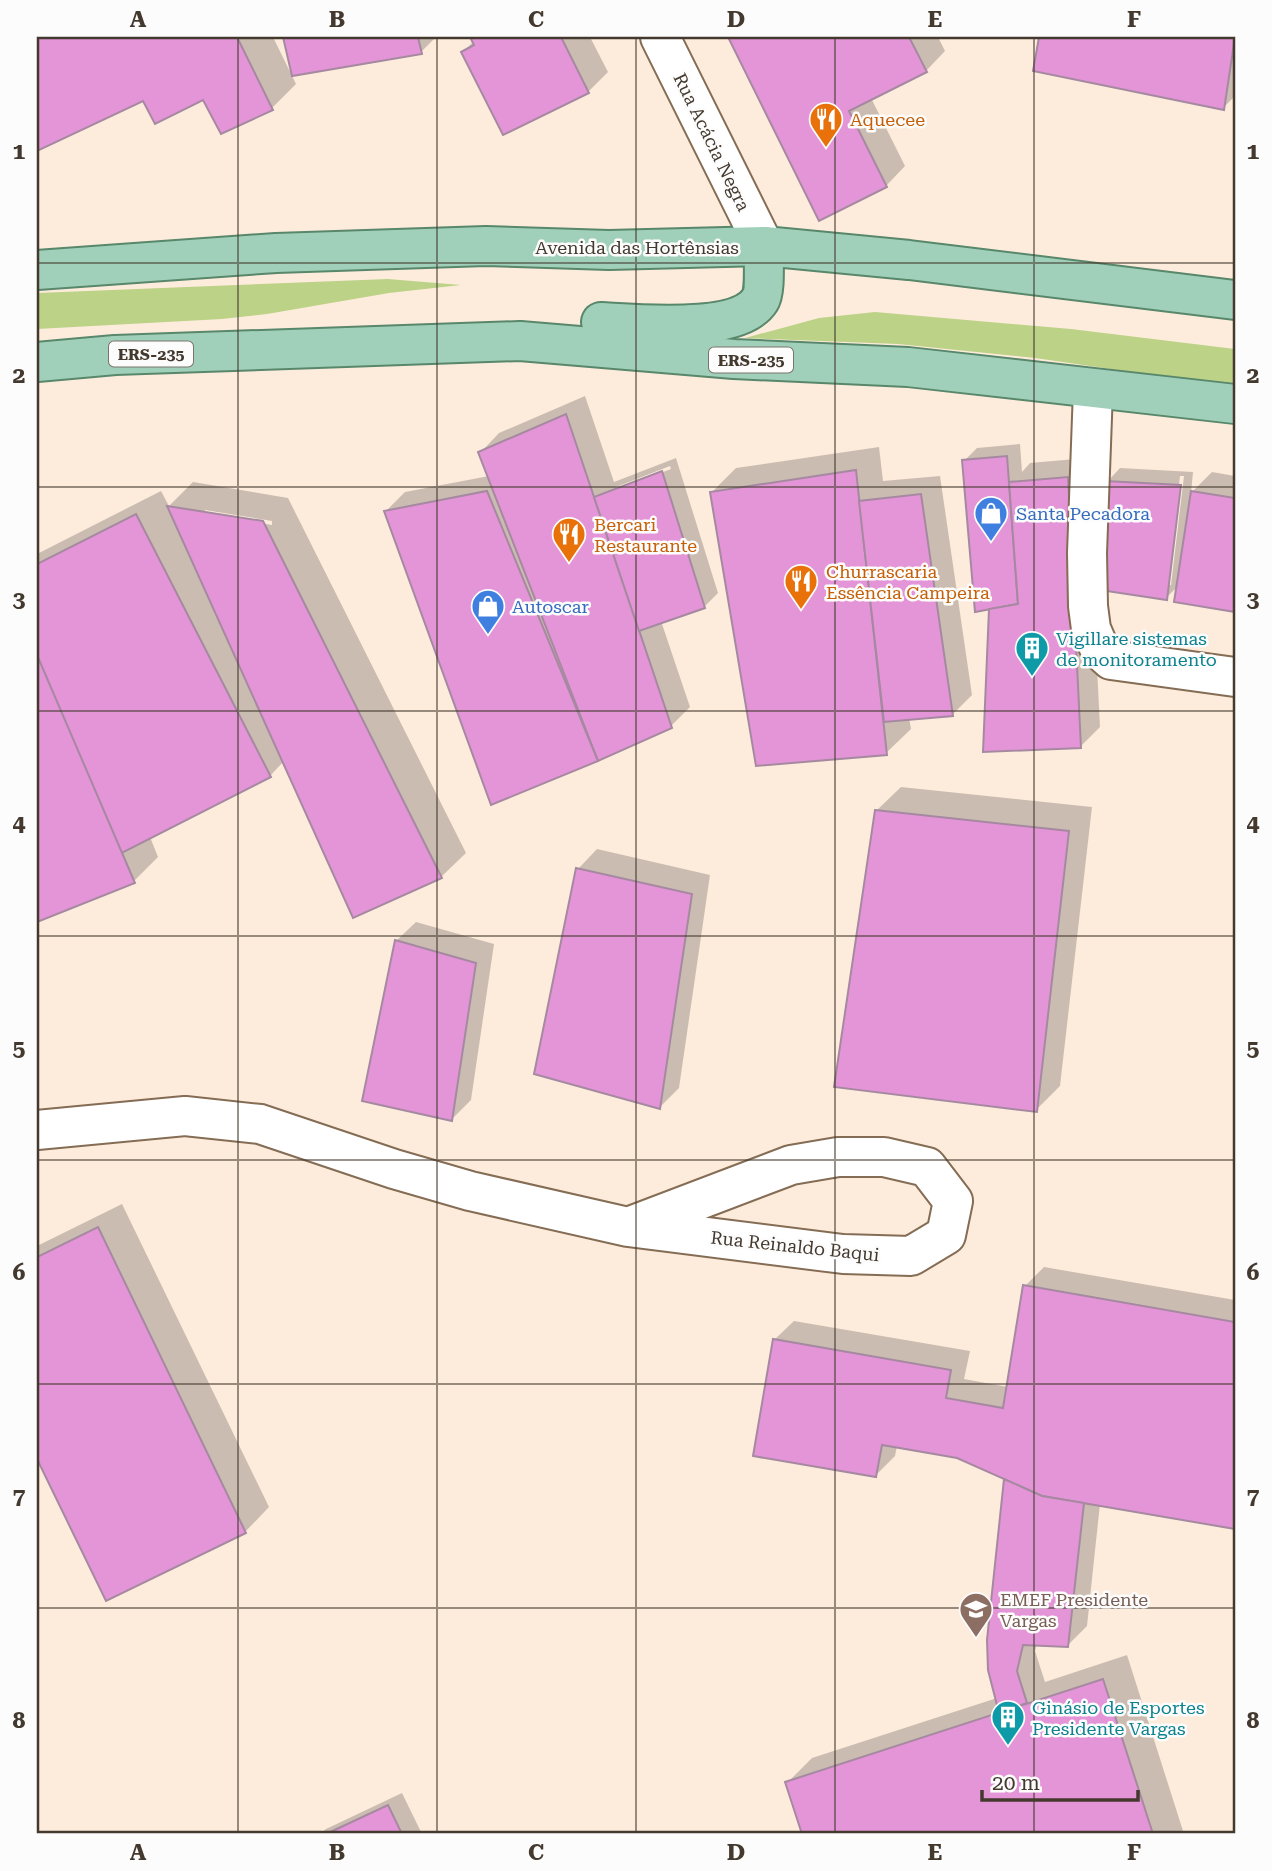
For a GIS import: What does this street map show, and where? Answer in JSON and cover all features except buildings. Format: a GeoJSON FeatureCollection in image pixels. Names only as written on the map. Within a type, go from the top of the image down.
{"type":"FeatureCollection","features":[{"type":"Feature","properties":{"kind":"main road","name":"Avenida das Hortênsias"},"geometry":{"type":"LineString","coordinates":[[37,270],[276,253],[486,246],[609,250],[764,246],[909,260],[1235,300]]}},
{"type":"Feature","properties":{"kind":"main road"},"geometry":{"type":"LineString","coordinates":[[266,351],[415,323],[542,318],[657,326],[726,321],[749,312],[762,298],[764,246]]}},
{"type":"Feature","properties":{"kind":"main road","name":"ERS-235"},"geometry":{"type":"LineString","coordinates":[[37,362],[115,355],[520,341],[734,359],[908,368],[1235,404]]}},
{"type":"Feature","properties":{"kind":"street","name":"Rua Acácia Negra"},"geometry":{"type":"LineString","coordinates":[[660,37],[764,246]]}},
{"type":"Feature","properties":{"kind":"street"},"geometry":{"type":"LineString","coordinates":[[1093,390],[1087,606],[1091,629],[1100,650],[1111,660],[1235,677]]}},
{"type":"Feature","properties":{"kind":"street","name":"Rua Reinaldo Baqui"},"geometry":{"type":"LineString","coordinates":[[37,1130],[186,1116],[260,1124],[394,1169],[470,1191],[628,1227],[843,1254],[911,1256],[946,1235],[953,1201],[927,1167],[884,1157],[838,1157],[791,1165],[628,1227]]}},
{"type":"Feature","properties":{"kind":"green space"},"geometry":{"type":"Polygon","coordinates":[[[388,279],[461,285],[389,293],[222,319],[37,329],[37,293],[388,279]]]}},
{"type":"Feature","properties":{"kind":"green space"},"geometry":{"type":"Polygon","coordinates":[[[875,312],[1071,329],[1235,349],[1235,387],[1035,358],[898,344],[745,338],[819,318],[875,312]]]}},
{"type":"Feature","properties":{"kind":"place","name":"Aquecee"},"geometry":{"type":"Point","coordinates":[826,149]}},
{"type":"Feature","properties":{"kind":"place","name":"Santa Pecadora"},"geometry":{"type":"Point","coordinates":[991,543]}},
{"type":"Feature","properties":{"kind":"place","name":"Bercari Restaurante"},"geometry":{"type":"Point","coordinates":[569,564]}},
{"type":"Feature","properties":{"kind":"place","name":"Churrascaria Essência Campeira"},"geometry":{"type":"Point","coordinates":[801,611]}},
{"type":"Feature","properties":{"kind":"place","name":"Autoscar"},"geometry":{"type":"Point","coordinates":[488,636]}},
{"type":"Feature","properties":{"kind":"place","name":"Vigillare sistemas de monitoramento"},"geometry":{"type":"Point","coordinates":[1032,678]}},
{"type":"Feature","properties":{"kind":"place","name":"EMEF Presidente Vargas"},"geometry":{"type":"Point","coordinates":[976,1639]}},
{"type":"Feature","properties":{"kind":"place","name":"Ginásio de Esportes Presidente Vargas"},"geometry":{"type":"Point","coordinates":[1008,1747]}}]}
